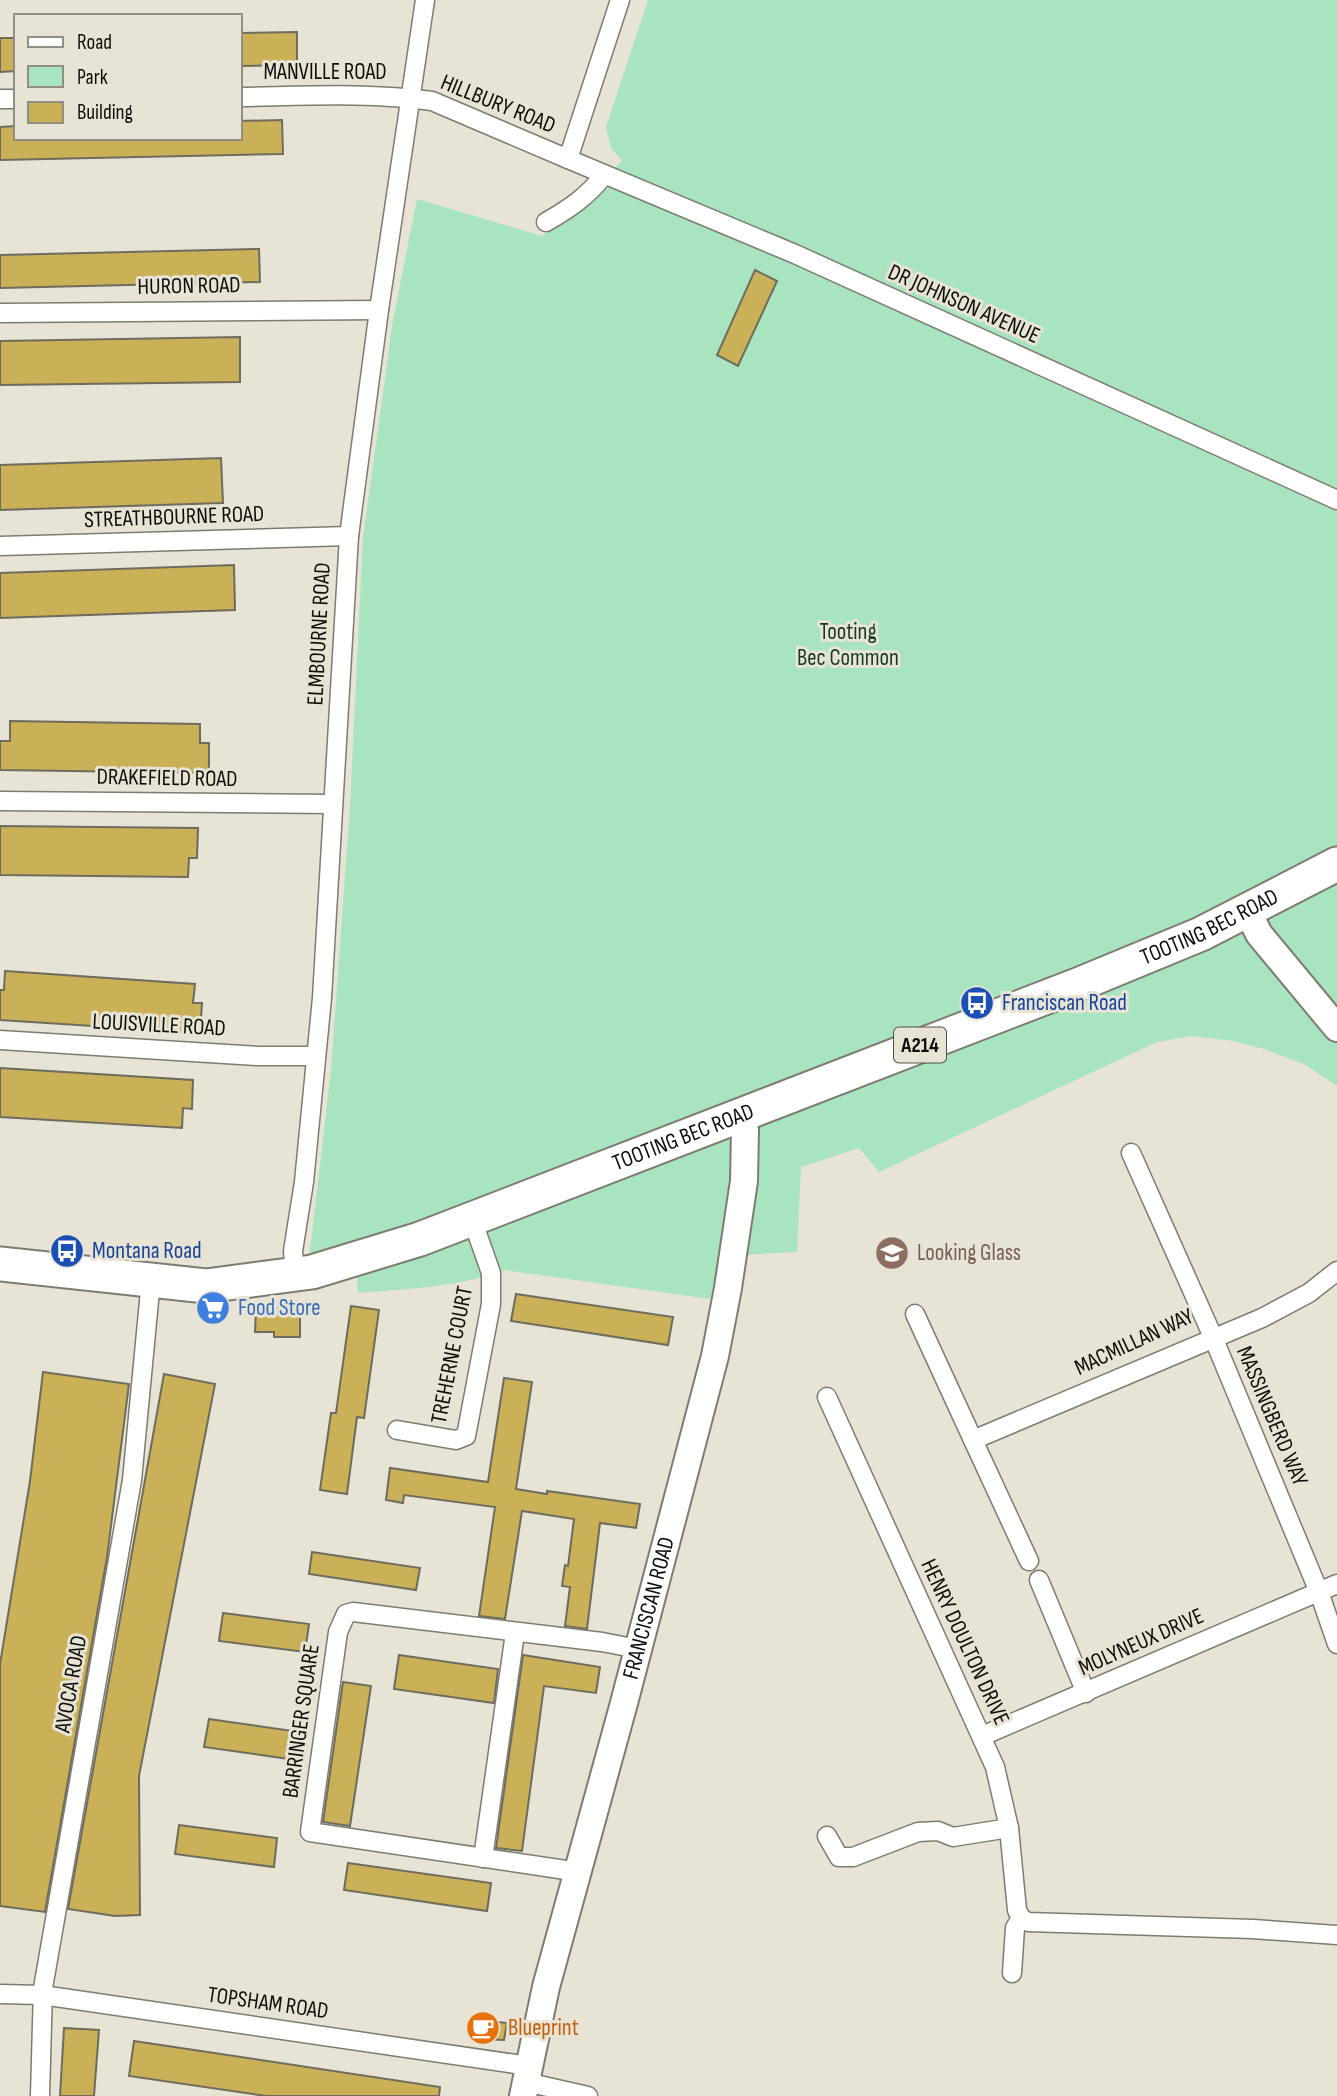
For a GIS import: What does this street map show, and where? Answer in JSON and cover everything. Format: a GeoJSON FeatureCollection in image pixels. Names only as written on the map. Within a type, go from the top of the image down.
{"type":"FeatureCollection","features":[{"type":"Feature","properties":{"kind":"highway","name":"TOOTING BEC ROAD"},"geometry":{"type":"LineString","coordinates":[[0,1264],[205,1286],[295,1275],[352,1261],[420,1239],[1087,981],[1201,934],[1337,864]]}},
{"type":"Feature","properties":{"kind":"street","name":"ELMBOURNE ROAD"},"geometry":{"type":"LineString","coordinates":[[295,1275],[293,1251],[304,1182],[322,998],[349,537],[379,310],[425,0]]}},
{"type":"Feature","properties":{"kind":"street","name":"HILLBURY ROAD"},"geometry":{"type":"LineString","coordinates":[[410,98],[432,101],[568,159],[620,0]]}},
{"type":"Feature","properties":{"kind":"street","name":"MANVILLE ROAD"},"geometry":{"type":"LineString","coordinates":[[242,97],[410,98]]}},
{"type":"Feature","properties":{"kind":"street","name":"DR JOHNSON AVENUE"},"geometry":{"type":"LineString","coordinates":[[568,159],[795,254],[1337,500]]}},
{"type":"Feature","properties":{"kind":"street"},"geometry":{"type":"LineString","coordinates":[[545,222],[573,206],[594,188],[604,175]]}},
{"type":"Feature","properties":{"kind":"street","name":"HURON ROAD"},"geometry":{"type":"LineString","coordinates":[[0,313],[379,310]]}},
{"type":"Feature","properties":{"kind":"street","name":"STREATHBOURNE ROAD"},"geometry":{"type":"LineString","coordinates":[[0,546],[349,537]]}},
{"type":"Feature","properties":{"kind":"street","name":"DRAKEFIELD ROAD"},"geometry":{"type":"LineString","coordinates":[[0,801],[333,804]]}},
{"type":"Feature","properties":{"kind":"street"},"geometry":{"type":"LineString","coordinates":[[1247,911],[1259,934],[1337,1028]]}},
{"type":"Feature","properties":{"kind":"street","name":"LOUISVILLE ROAD"},"geometry":{"type":"LineString","coordinates":[[0,1040],[258,1056],[316,1056]]}},
{"type":"Feature","properties":{"kind":"street","name":"FRANCISCAN ROAD"},"geometry":{"type":"LineString","coordinates":[[526,2081],[546,1987],[579,1872],[715,1356],[728,1289],[747,1152],[746,1130],[740,1115]]}},
{"type":"Feature","properties":{"kind":"street","name":"MACMILLAN WAY"},"geometry":{"type":"LineString","coordinates":[[973,1440],[1213,1337],[1131,1153]]}},
{"type":"Feature","properties":{"kind":"street","name":"TREHERNE COURT"},"geometry":{"type":"LineString","coordinates":[[397,1430],[456,1440],[466,1436],[491,1304],[491,1273],[472,1219]]}},
{"type":"Feature","properties":{"kind":"street","name":"MASSINGBERD WAY"},"geometry":{"type":"LineString","coordinates":[[1337,1271],[1309,1293],[1262,1318],[1213,1337],[1319,1592],[1337,1644]]}},
{"type":"Feature","properties":{"kind":"street","name":"AVOCA ROAD"},"geometry":{"type":"LineString","coordinates":[[40,2096],[42,1995],[132,1480],[151,1280]]}},
{"type":"Feature","properties":{"kind":"street"},"geometry":{"type":"LineString","coordinates":[[915,1314],[1029,1561]]}},
{"type":"Feature","properties":{"kind":"street","name":"HENRY DOULTON DRIVE"},"geometry":{"type":"LineString","coordinates":[[827,1396],[995,1767],[1009,1828],[1017,1910],[1021,1919],[1015,1928],[1012,1973]]}},
{"type":"Feature","properties":{"kind":"street"},"geometry":{"type":"LineString","coordinates":[[1039,1580],[1086,1693]]}},
{"type":"Feature","properties":{"kind":"street","name":"MOLYNEUX DRIVE"},"geometry":{"type":"LineString","coordinates":[[982,1736],[1337,1584]]}},
{"type":"Feature","properties":{"kind":"street","name":"BARRINGER SQUARE"},"geometry":{"type":"LineString","coordinates":[[579,1872],[310,1832],[341,1622],[346,1614],[353,1612],[603,1642],[638,1649]]}},
{"type":"Feature","properties":{"kind":"street"},"geometry":{"type":"LineString","coordinates":[[483,1858],[515,1633]]}},
{"type":"Feature","properties":{"kind":"street"},"geometry":{"type":"LineString","coordinates":[[827,1836],[839,1857],[853,1857],[918,1832],[938,1831],[953,1837],[1009,1828]]}},
{"type":"Feature","properties":{"kind":"street"},"geometry":{"type":"LineString","coordinates":[[1021,1919],[1037,1922],[1253,1929],[1337,1935]]}},
{"type":"Feature","properties":{"kind":"street","name":"TOPSHAM ROAD"},"geometry":{"type":"LineString","coordinates":[[0,1994],[42,1995],[526,2081],[588,2096]]}},
{"type":"Feature","properties":{"kind":"green space","name":"Tooting Bec Common"},"geometry":{"type":"Polygon","coordinates":[[[648,0],[1337,0],[1337,1086],[1304,1064],[1233,1041],[1192,1036],[1157,1042],[879,1172],[859,1148],[801,1167],[797,1252],[720,1256],[710,1299],[505,1270],[451,1284],[358,1293],[355,1242],[309,1260],[331,1070],[350,806],[363,538],[393,320],[417,199],[542,236],[589,202],[622,160],[611,148],[606,127],[648,0]]]}},
{"type":"Feature","properties":{"kind":"building"},"geometry":{"type":"Polygon","coordinates":[[[297,32],[297,65],[242,66],[242,33],[297,32]]]}},
{"type":"Feature","properties":{"kind":"building"},"geometry":{"type":"Polygon","coordinates":[[[0,38],[14,38],[14,71],[0,72],[0,38]]]}},
{"type":"Feature","properties":{"kind":"building"},"geometry":{"type":"Polygon","coordinates":[[[282,120],[283,154],[0,160],[0,127],[14,126],[14,140],[242,140],[242,121],[282,120]]]}},
{"type":"Feature","properties":{"kind":"building"},"geometry":{"type":"Polygon","coordinates":[[[259,249],[260,282],[0,288],[0,255],[259,249]]]}},
{"type":"Feature","properties":{"kind":"building"},"geometry":{"type":"Polygon","coordinates":[[[755,270],[777,281],[738,366],[717,355],[755,270]]]}},
{"type":"Feature","properties":{"kind":"building"},"geometry":{"type":"Polygon","coordinates":[[[240,337],[240,382],[0,385],[0,341],[240,337]]]}},
{"type":"Feature","properties":{"kind":"building"},"geometry":{"type":"Polygon","coordinates":[[[221,458],[223,503],[0,510],[0,465],[221,458]]]}},
{"type":"Feature","properties":{"kind":"building"},"geometry":{"type":"Polygon","coordinates":[[[234,565],[235,610],[0,618],[0,573],[234,565]]]}},
{"type":"Feature","properties":{"kind":"building"},"geometry":{"type":"Polygon","coordinates":[[[10,721],[200,724],[200,743],[209,743],[209,773],[0,770],[0,741],[10,741],[10,721]]]}},
{"type":"Feature","properties":{"kind":"building"},"geometry":{"type":"Polygon","coordinates":[[[0,826],[198,828],[197,858],[189,858],[188,877],[0,875],[0,826]]]}},
{"type":"Feature","properties":{"kind":"building"},"geometry":{"type":"Polygon","coordinates":[[[5,971],[195,984],[193,1003],[202,1003],[200,1033],[0,1020],[0,990],[4,990],[5,971]]]}},
{"type":"Feature","properties":{"kind":"building"},"geometry":{"type":"Polygon","coordinates":[[[0,1068],[193,1080],[192,1109],[183,1108],[182,1128],[0,1117],[0,1068]]]}},
{"type":"Feature","properties":{"kind":"building"},"geometry":{"type":"Polygon","coordinates":[[[516,1294],[673,1317],[668,1345],[511,1321],[516,1294]]]}},
{"type":"Feature","properties":{"kind":"building"},"geometry":{"type":"Polygon","coordinates":[[[351,1306],[379,1310],[364,1418],[357,1417],[347,1494],[320,1490],[331,1413],[336,1413],[351,1306]]]}},
{"type":"Feature","properties":{"kind":"building"},"geometry":{"type":"Polygon","coordinates":[[[256,1308],[300,1309],[300,1337],[274,1337],[274,1332],[255,1332],[256,1308]]]}},
{"type":"Feature","properties":{"kind":"building"},"geometry":{"type":"Polygon","coordinates":[[[43,1372],[129,1384],[107,1557],[45,1912],[0,1906],[0,1664],[30,1481],[43,1372]]]}},
{"type":"Feature","properties":{"kind":"building"},"geometry":{"type":"Polygon","coordinates":[[[164,1374],[215,1384],[139,1776],[140,1915],[115,1916],[68,1909],[164,1374]]]}},
{"type":"Feature","properties":{"kind":"building"},"geometry":{"type":"Polygon","coordinates":[[[504,1378],[532,1382],[516,1489],[640,1504],[636,1528],[600,1523],[587,1629],[565,1626],[570,1587],[562,1586],[565,1565],[568,1566],[574,1519],[522,1511],[505,1619],[479,1616],[495,1507],[404,1495],[403,1503],[386,1500],[390,1468],[488,1482],[504,1378]]]}},
{"type":"Feature","properties":{"kind":"building"},"geometry":{"type":"Polygon","coordinates":[[[312,1552],[420,1568],[416,1590],[309,1574],[312,1552]]]}},
{"type":"Feature","properties":{"kind":"building"},"geometry":{"type":"Polygon","coordinates":[[[223,1613],[309,1624],[305,1652],[219,1641],[223,1613]]]}},
{"type":"Feature","properties":{"kind":"building"},"geometry":{"type":"Polygon","coordinates":[[[399,1655],[498,1669],[494,1703],[394,1689],[399,1655]]]}},
{"type":"Feature","properties":{"kind":"building"},"geometry":{"type":"Polygon","coordinates":[[[523,1655],[600,1667],[596,1693],[544,1686],[522,1851],[496,1848],[523,1655]]]}},
{"type":"Feature","properties":{"kind":"building"},"geometry":{"type":"Polygon","coordinates":[[[343,1682],[371,1686],[350,1826],[323,1822],[343,1682]]]}},
{"type":"Feature","properties":{"kind":"building"},"geometry":{"type":"Polygon","coordinates":[[[209,1719],[293,1731],[289,1759],[204,1747],[209,1719]]]}},
{"type":"Feature","properties":{"kind":"building"},"geometry":{"type":"Polygon","coordinates":[[[179,1825],[277,1838],[274,1867],[175,1854],[179,1825]]]}},
{"type":"Feature","properties":{"kind":"building"},"geometry":{"type":"Polygon","coordinates":[[[348,1863],[491,1883],[487,1911],[344,1890],[348,1863]]]}},
{"type":"Feature","properties":{"kind":"building"},"geometry":{"type":"Polygon","coordinates":[[[482,2020],[507,2023],[504,2040],[481,2039],[482,2020]]]}},
{"type":"Feature","properties":{"kind":"building"},"geometry":{"type":"Polygon","coordinates":[[[64,2028],[99,2030],[94,2096],[60,2096],[64,2028]]]}},
{"type":"Feature","properties":{"kind":"building"},"geometry":{"type":"Polygon","coordinates":[[[134,2041],[440,2087],[439,2096],[266,2096],[129,2076],[134,2041]]]}},
{"type":"Feature","properties":{"kind":"place","name":"Franciscan Road"},"geometry":{"type":"Point","coordinates":[977,1003]}},
{"type":"Feature","properties":{"kind":"place","name":"Montana Road"},"geometry":{"type":"Point","coordinates":[67,1251]}},
{"type":"Feature","properties":{"kind":"place","name":"Looking Glass"},"geometry":{"type":"Point","coordinates":[892,1253]}},
{"type":"Feature","properties":{"kind":"place","name":"Food Store"},"geometry":{"type":"Point","coordinates":[213,1308]}},
{"type":"Feature","properties":{"kind":"place","name":"Blueprint"},"geometry":{"type":"Point","coordinates":[483,2028]}}]}
